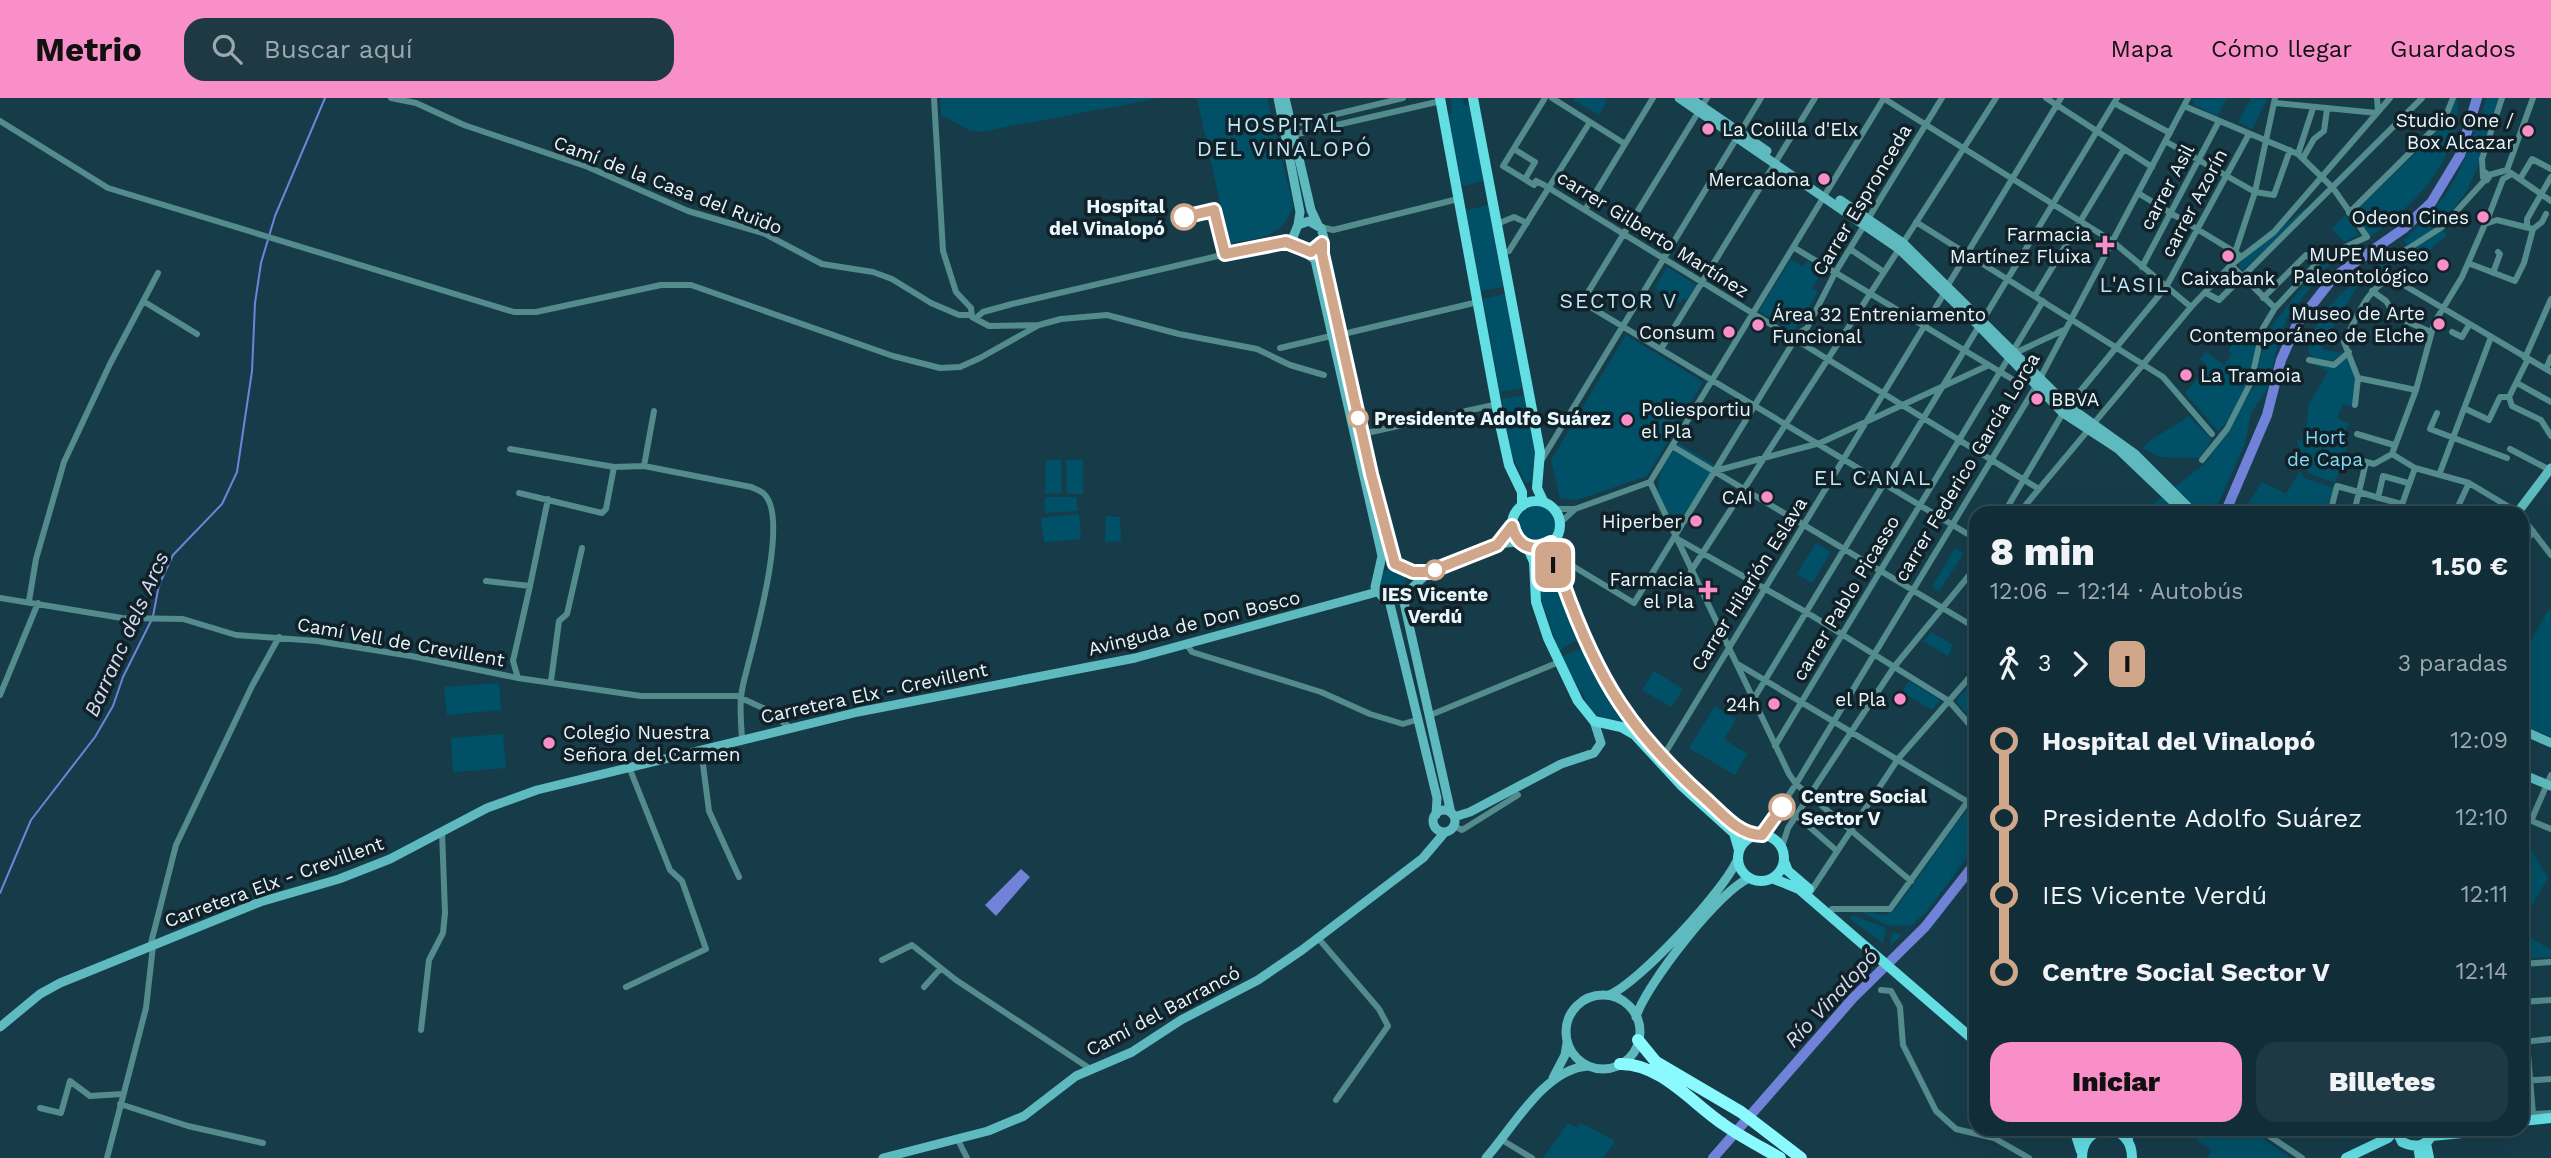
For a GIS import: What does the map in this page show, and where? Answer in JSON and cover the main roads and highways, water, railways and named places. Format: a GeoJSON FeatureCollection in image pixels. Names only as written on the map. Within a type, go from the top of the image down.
{"type":"FeatureCollection","features":[{"type":"Feature","properties":{"kind":"highway"},"geometry":{"type":"LineString","coordinates":[[1638,1040],[1656,1062],[1741,1112],[1778,1151]]}},
{"type":"Feature","properties":{"kind":"highway"},"geometry":{"type":"LineString","coordinates":[[1620,1064],[1648,1070],[1724,1125],[1778,1151],[1801,1158]]}},
{"type":"Feature","properties":{"kind":"main road"},"geometry":{"type":"LineString","coordinates":[[1278,98],[1300,212],[1295,244],[1315,260],[1395,564]]}},
{"type":"Feature","properties":{"kind":"main road"},"geometry":{"type":"LineString","coordinates":[[1285,98],[1311,210],[1323,242],[1322,254],[1335,335],[1382,556],[1374,581],[1377,592],[1389,600],[1424,717],[1448,823]]}},
{"type":"Feature","properties":{"kind":"main road"},"geometry":{"type":"LineString","coordinates":[[1473,98],[1540,463],[1537,488],[1543,501],[1554,509],[1560,523],[1551,543],[1554,565],[1563,582],[1581,636],[1613,696],[1633,724],[1694,789],[1739,828],[1774,839],[1782,847],[1788,871],[1874,950]]}},
{"type":"Feature","properties":{"kind":"main road"},"geometry":{"type":"LineString","coordinates":[[1679,98],[1703,105]]}},
{"type":"Feature","properties":{"kind":"main road"},"geometry":{"type":"LineString","coordinates":[[1690,98],[1703,105],[1738,135],[1901,246],[1947,288],[2065,410],[2091,426],[2186,506]]}},
{"type":"Feature","properties":{"kind":"main road"},"geometry":{"type":"LineString","coordinates":[[1441,99],[1509,465],[1522,492],[1522,506]]}},
{"type":"Feature","properties":{"kind":"main road"},"geometry":{"type":"LineString","coordinates":[[1297,227],[1309,221],[1319,226]]}},
{"type":"Feature","properties":{"kind":"main road"},"geometry":{"type":"LineString","coordinates":[[1307,251],[1315,250],[1323,242]]}},
{"type":"Feature","properties":{"kind":"main road"},"geometry":{"type":"LineString","coordinates":[[2524,506],[2550,469]]}},
{"type":"Feature","properties":{"kind":"main road"},"geometry":{"type":"LineString","coordinates":[[2156,478],[2179,506]]}},
{"type":"Feature","properties":{"kind":"main road"},"geometry":{"type":"LineString","coordinates":[[1497,545],[1512,526],[1516,511],[1522,506],[1543,501]]}},
{"type":"Feature","properties":{"kind":"main road"},"geometry":{"type":"LineString","coordinates":[[1448,823],[1554,768],[1599,748],[1601,736],[1594,721],[1578,701],[1535,602],[1534,562],[1512,526]]}},
{"type":"Feature","properties":{"kind":"main road"},"geometry":{"type":"LineString","coordinates":[[1389,600],[1406,594],[1429,572],[1497,545],[1541,548],[1551,543]]}},
{"type":"Feature","properties":{"kind":"main road"},"geometry":{"type":"LineString","coordinates":[[1378,571],[1386,565],[1395,564],[1405,569],[1429,572]]}},
{"type":"Feature","properties":{"kind":"main road"},"geometry":{"type":"LineString","coordinates":[[1405,569],[1411,579],[1406,594],[1437,797],[1436,815]]}},
{"type":"Feature","properties":{"kind":"main road","name":"Avinguda de Don Bosco"},"geometry":{"type":"LineString","coordinates":[[1018,681],[1187,645],[1377,592]]}},
{"type":"Feature","properties":{"kind":"main road","name":"Carretera Elx - Crevillent"},"geometry":{"type":"LineString","coordinates":[[0,1027],[31,1001],[60,983],[260,902],[365,870],[506,800],[742,738],[1018,681]]}},
{"type":"Feature","properties":{"kind":"main road"},"geometry":{"type":"LineString","coordinates":[[1594,721],[1621,727],[1635,735],[1689,792],[1734,833],[1741,870],[1750,878],[1761,881],[1772,878],[1780,871],[1784,861]]}},
{"type":"Feature","properties":{"kind":"main road"},"geometry":{"type":"LineString","coordinates":[[2529,733],[2551,743]]}},
{"type":"Feature","properties":{"kind":"main road"},"geometry":{"type":"LineString","coordinates":[[2529,777],[2549,786]]}},
{"type":"Feature","properties":{"kind":"main road"},"geometry":{"type":"LineString","coordinates":[[1436,815],[1444,810],[1448,823]]}},
{"type":"Feature","properties":{"kind":"main road"},"geometry":{"type":"LineString","coordinates":[[1436,815],[1448,823]]}},
{"type":"Feature","properties":{"kind":"main road","name":"Camí del Barrancó"},"geometry":{"type":"LineString","coordinates":[[883,1158],[1009,1125],[1063,1084],[1132,1052],[1181,1020],[1258,980],[1318,939],[1366,899],[1423,858],[1435,845],[1448,823]]}},
{"type":"Feature","properties":{"kind":"main road"},"geometry":{"type":"LineString","coordinates":[[1486,1158],[1549,1085],[1565,1055],[1567,1023],[1575,1008],[1591,997],[1607,996],[1629,985],[1651,965],[1728,876],[1746,840],[1759,835]]}},
{"type":"Feature","properties":{"kind":"main road"},"geometry":{"type":"LineString","coordinates":[[1549,1085],[1573,1067],[1604,1069],[1620,1064],[1628,1058],[1638,1040],[1636,1017],[1643,997],[1660,972],[1731,890],[1750,878]]}},
{"type":"Feature","properties":{"kind":"main road"},"geometry":{"type":"LineString","coordinates":[[1772,878],[1799,889],[1969,1028]]}},
{"type":"Feature","properties":{"kind":"main road"},"geometry":{"type":"LineString","coordinates":[[1906,977],[1969,1036]]}},
{"type":"Feature","properties":{"kind":"main road"},"geometry":{"type":"LineString","coordinates":[[1607,996],[1625,1003],[1636,1017]]}},
{"type":"Feature","properties":{"kind":"main road"},"geometry":{"type":"LineString","coordinates":[[1567,1042],[1575,1056],[1588,1066]]}},
{"type":"Feature","properties":{"kind":"main road"},"geometry":{"type":"LineString","coordinates":[[2529,1120],[2551,1116]]}},
{"type":"Feature","properties":{"kind":"main road"},"geometry":{"type":"LineString","coordinates":[[2529,1127],[2551,1125]]}},
{"type":"Feature","properties":{"kind":"main road"},"geometry":{"type":"LineString","coordinates":[[2076,1136],[2082,1156]]}},
{"type":"Feature","properties":{"kind":"main road"},"geometry":{"type":"LineString","coordinates":[[2082,1156],[2085,1142],[2093,1136]]}},
{"type":"Feature","properties":{"kind":"main road"},"geometry":{"type":"LineString","coordinates":[[2123,1136],[2129,1141]]}},
{"type":"Feature","properties":{"kind":"main road"},"geometry":{"type":"LineString","coordinates":[[2130,1136],[2132,1158]]}},
{"type":"Feature","properties":{"kind":"main road"},"geometry":{"type":"LineString","coordinates":[[2346,1158],[2390,1136]]}},
{"type":"Feature","properties":{"kind":"main road"},"geometry":{"type":"LineString","coordinates":[[2399,1136],[2402,1142]]}},
{"type":"Feature","properties":{"kind":"main road"},"geometry":{"type":"LineString","coordinates":[[2361,1158],[2402,1142],[2428,1138]]}},
{"type":"Feature","properties":{"kind":"main road"},"geometry":{"type":"LineString","coordinates":[[2420,1158],[2428,1138]]}},
{"type":"Feature","properties":{"kind":"main road"},"geometry":{"type":"LineString","coordinates":[[2428,1138],[2429,1158]]}},
{"type":"Feature","properties":{"kind":"water"},"geometry":{"type":"Polygon","coordinates":[[[1021,869],[1030,877],[996,916],[985,905],[1021,869]]]}},
{"type":"Feature","properties":{"kind":"waterway","name":"Barranc dels Arcs"},"geometry":{"type":"LineString","coordinates":[[153,616],[159,585],[173,555],[222,504],[237,472],[252,371],[255,303],[261,263],[275,216],[325,98]]}},
{"type":"Feature","properties":{"kind":"waterway","name":"Río Vinalopó"},"geometry":{"type":"LineString","coordinates":[[2228,506],[2267,415],[2281,360],[2297,324],[2334,277],[2403,229],[2431,203],[2460,155],[2477,98]]}},
{"type":"Feature","properties":{"kind":"waterway"},"geometry":{"type":"LineString","coordinates":[[2329,336],[2336,341]]}},
{"type":"Feature","properties":{"kind":"waterway","name":"Barranc dels Arcs"},"geometry":{"type":"LineString","coordinates":[[0,893],[31,820],[95,737],[113,706],[123,677],[151,621]]}},
{"type":"Feature","properties":{"kind":"waterway","name":"Río Vinalopó"},"geometry":{"type":"LineString","coordinates":[[1713,1158],[1853,998],[1925,927],[1969,871]]}},
{"type":"Feature","properties":{"kind":"place","name":"La Colilla d'Elx"},"geometry":{"type":"Point","coordinates":[1708,129]}},
{"type":"Feature","properties":{"kind":"place","name":"Studio One / Box Alcazar"},"geometry":{"type":"Point","coordinates":[2528,131]}},
{"type":"Feature","properties":{"kind":"place","name":"Mercadona"},"geometry":{"type":"Point","coordinates":[1824,179]}},
{"type":"Feature","properties":{"kind":"place","name":"Hospital del Vinalopó"},"geometry":{"type":"Point","coordinates":[1184,217]}},
{"type":"Feature","properties":{"kind":"place","name":"Odeon Cines"},"geometry":{"type":"Point","coordinates":[2483,217]}},
{"type":"Feature","properties":{"kind":"place","name":"Farmacia Martínez Fluixa"},"geometry":{"type":"Point","coordinates":[2105,245]}},
{"type":"Feature","properties":{"kind":"place","name":"Caixabank"},"geometry":{"type":"Point","coordinates":[2228,256]}},
{"type":"Feature","properties":{"kind":"place","name":"MUPE Museo Paleontológico"},"geometry":{"type":"Point","coordinates":[2443,265]}},
{"type":"Feature","properties":{"kind":"place","name":"Museo de Arte Contemporáneo de Elche"},"geometry":{"type":"Point","coordinates":[2439,324]}},
{"type":"Feature","properties":{"kind":"place","name":"Área 32 Entreniamento Funcional"},"geometry":{"type":"Point","coordinates":[1758,325]}},
{"type":"Feature","properties":{"kind":"place","name":"Consum"},"geometry":{"type":"Point","coordinates":[1729,332]}},
{"type":"Feature","properties":{"kind":"place","name":"La Tramoia"},"geometry":{"type":"Point","coordinates":[2186,375]}},
{"type":"Feature","properties":{"kind":"place","name":"BBVA"},"geometry":{"type":"Point","coordinates":[2037,399]}},
{"type":"Feature","properties":{"kind":"place","name":"Presidente Adolfo Suárez"},"geometry":{"type":"Point","coordinates":[1358,418]}},
{"type":"Feature","properties":{"kind":"place","name":"Poliesportiu el Pla"},"geometry":{"type":"Point","coordinates":[1627,420]}},
{"type":"Feature","properties":{"kind":"place","name":"CAI"},"geometry":{"type":"Point","coordinates":[1767,497]}},
{"type":"Feature","properties":{"kind":"place","name":"Hiperber"},"geometry":{"type":"Point","coordinates":[1696,521]}},
{"type":"Feature","properties":{"kind":"place","name":"IES Vicente Verdú"},"geometry":{"type":"Point","coordinates":[1435,570]}},
{"type":"Feature","properties":{"kind":"place","name":"Farmacia el Pla"},"geometry":{"type":"Point","coordinates":[1708,590]}},
{"type":"Feature","properties":{"kind":"place","name":"el Pla"},"geometry":{"type":"Point","coordinates":[1900,699]}},
{"type":"Feature","properties":{"kind":"place","name":"24h"},"geometry":{"type":"Point","coordinates":[1774,704]}},
{"type":"Feature","properties":{"kind":"place","name":"Colegio Nuestra Señora del Carmen"},"geometry":{"type":"Point","coordinates":[549,743]}},
{"type":"Feature","properties":{"kind":"place","name":"Centre Social Sector V"},"geometry":{"type":"Point","coordinates":[1782,807]}},
{"type":"Feature","properties":{"kind":"district","name":"HOSPITAL DEL VINALOPÓ"},"geometry":{"type":"Point","coordinates":[1285,136]}},
{"type":"Feature","properties":{"kind":"district","name":"L'ASIL"},"geometry":{"type":"Point","coordinates":[2135,284]}},
{"type":"Feature","properties":{"kind":"district","name":"SECTOR V"},"geometry":{"type":"Point","coordinates":[1619,300]}},
{"type":"Feature","properties":{"kind":"district","name":"EL CANAL"},"geometry":{"type":"Point","coordinates":[1873,477]}},
{"type":"Feature","properties":{"kind":"park label","name":"Hort de Capa"},"geometry":{"type":"Point","coordinates":[2325,448]}}]}
